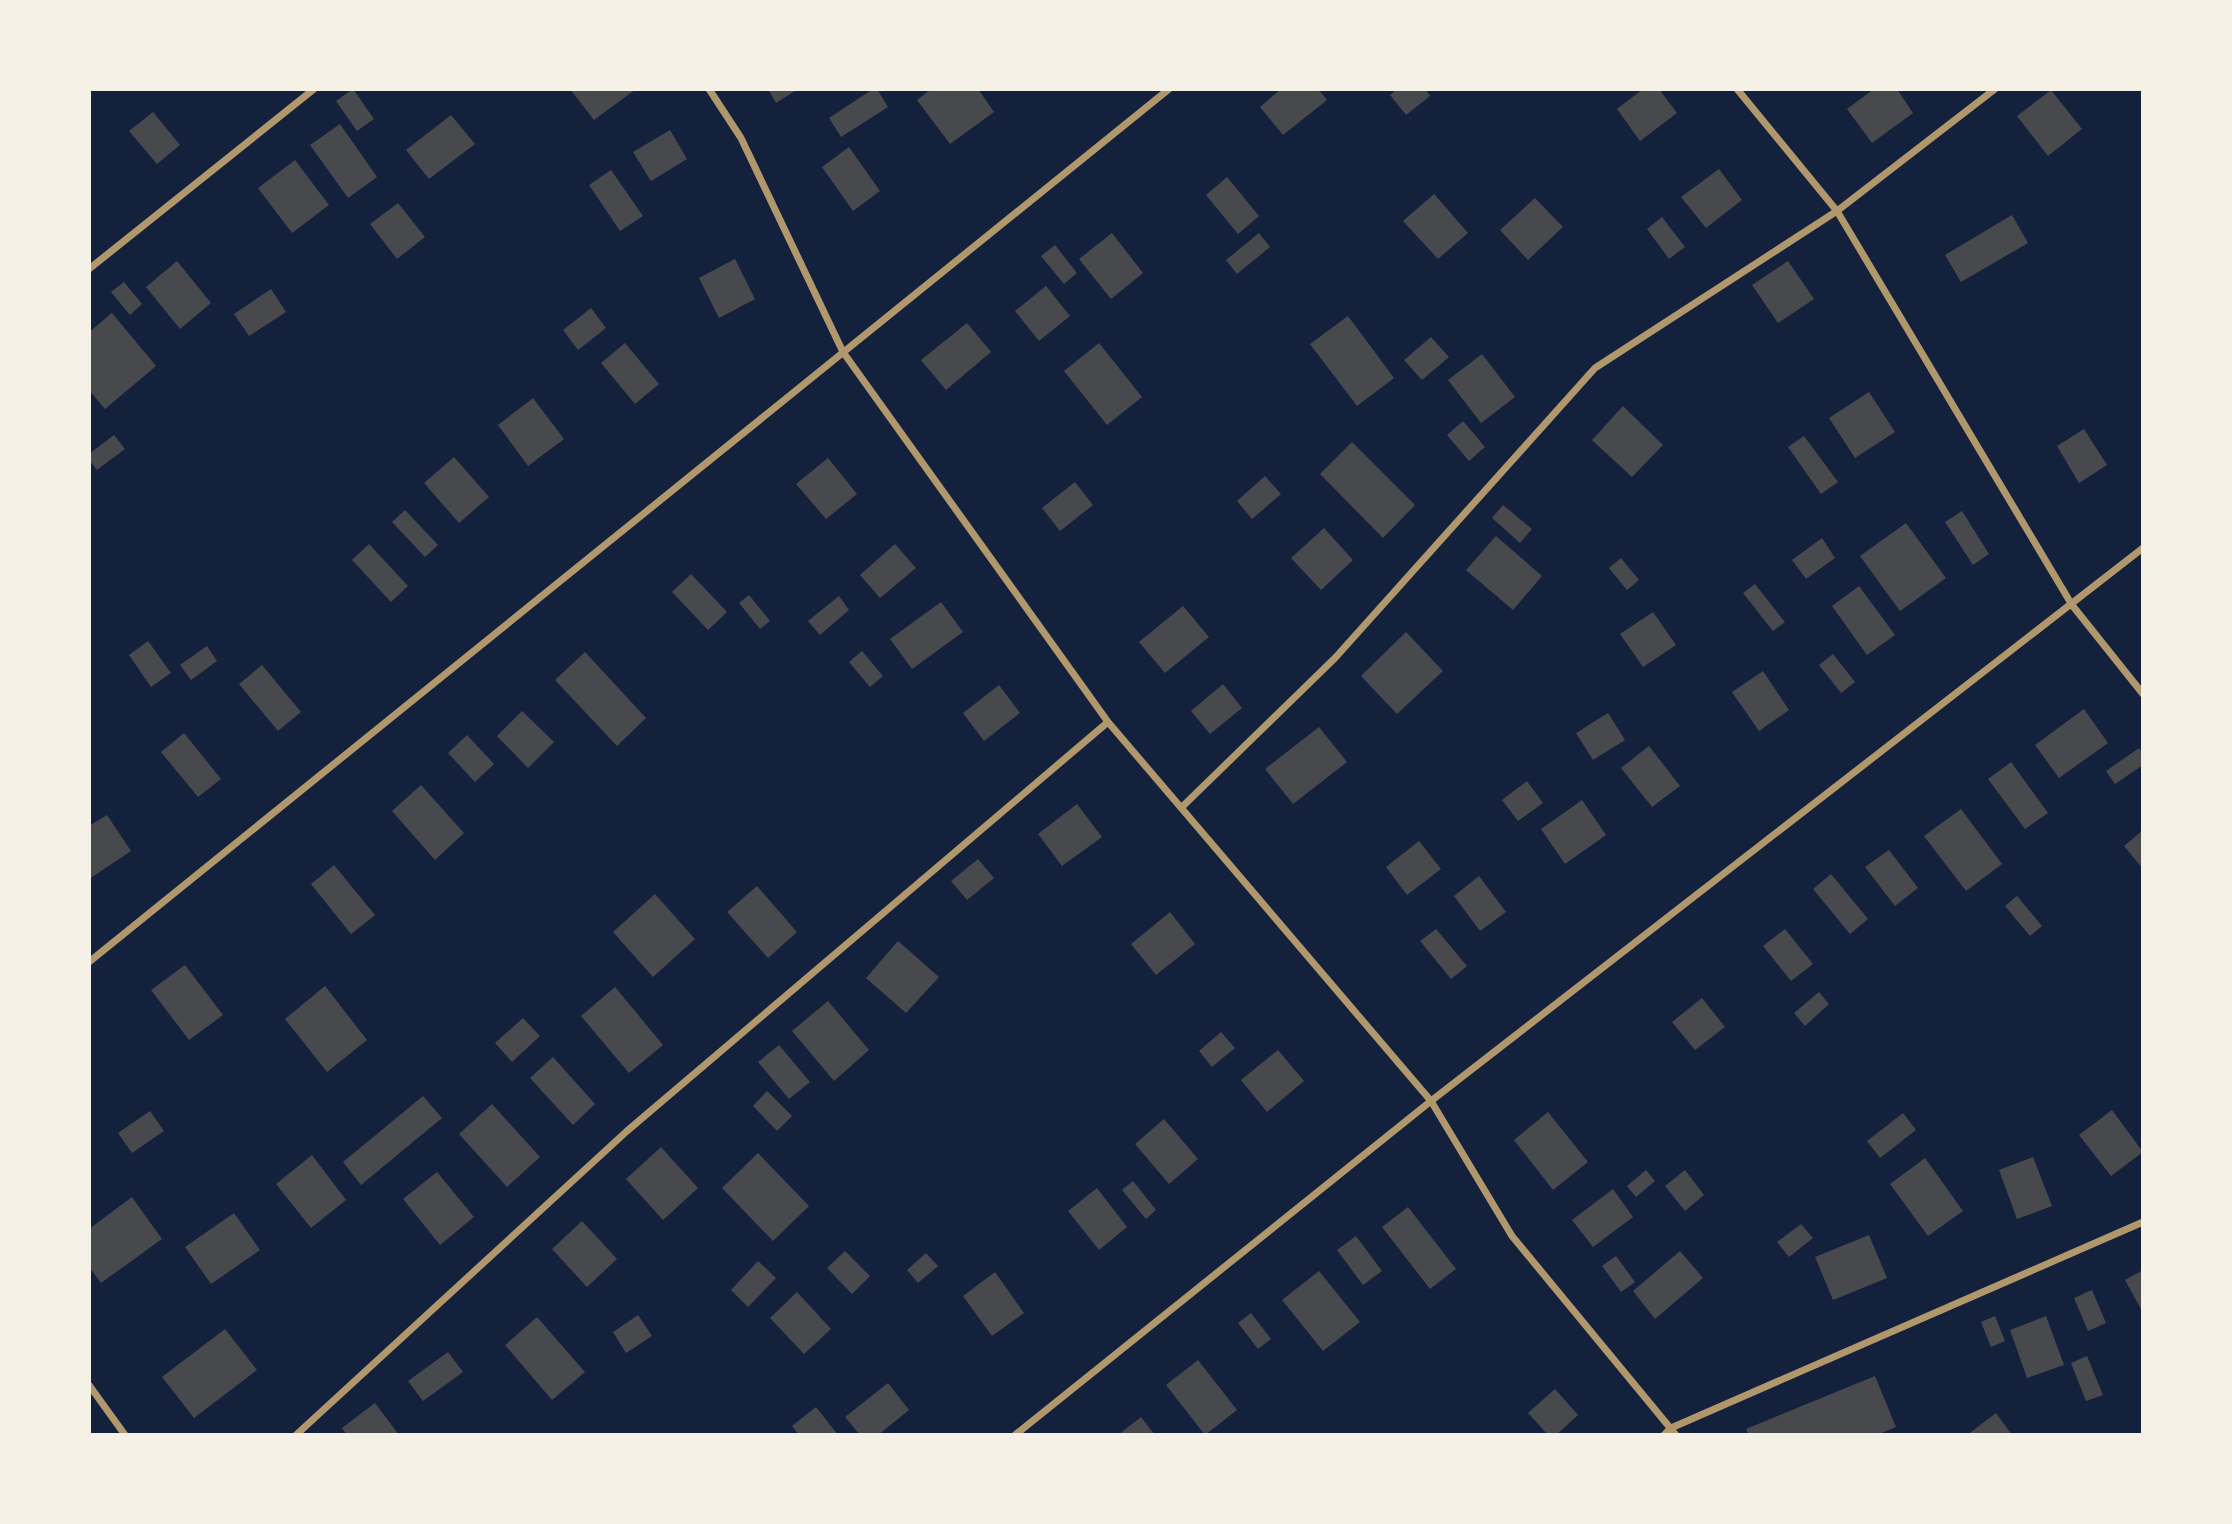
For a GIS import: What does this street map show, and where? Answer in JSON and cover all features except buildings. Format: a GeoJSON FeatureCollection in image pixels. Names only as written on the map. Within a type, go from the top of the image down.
{"type":"FeatureCollection","features":[{"type":"Feature","properties":{"kind":"street"},"geometry":{"type":"LineString","coordinates":[[89,269],[314,89]]}},
{"type":"Feature","properties":{"kind":"street"},"geometry":{"type":"LineString","coordinates":[[709,89],[741,138],[843,352],[1108,722],[1431,1101],[1512,1236],[1674,1432]]}},
{"type":"Feature","properties":{"kind":"street"},"geometry":{"type":"LineString","coordinates":[[89,962],[1169,89]]}},
{"type":"Feature","properties":{"kind":"street"},"geometry":{"type":"LineString","coordinates":[[1737,89],[1837,211],[2072,605],[2143,694]]}},
{"type":"Feature","properties":{"kind":"street"},"geometry":{"type":"LineString","coordinates":[[1182,807],[1335,658],[1595,368],[1837,211],[1995,89]]}},
{"type":"Feature","properties":{"kind":"street"},"geometry":{"type":"LineString","coordinates":[[1015,1435],[1431,1101],[2143,548]]}},
{"type":"Feature","properties":{"kind":"street"},"geometry":{"type":"LineString","coordinates":[[296,1435],[627,1131],[1108,722]]}},
{"type":"Feature","properties":{"kind":"street"},"geometry":{"type":"LineString","coordinates":[[1664,1435],[2143,1222]]}},
{"type":"Feature","properties":{"kind":"street"},"geometry":{"type":"LineString","coordinates":[[89,1385],[125,1435]]}}]}
